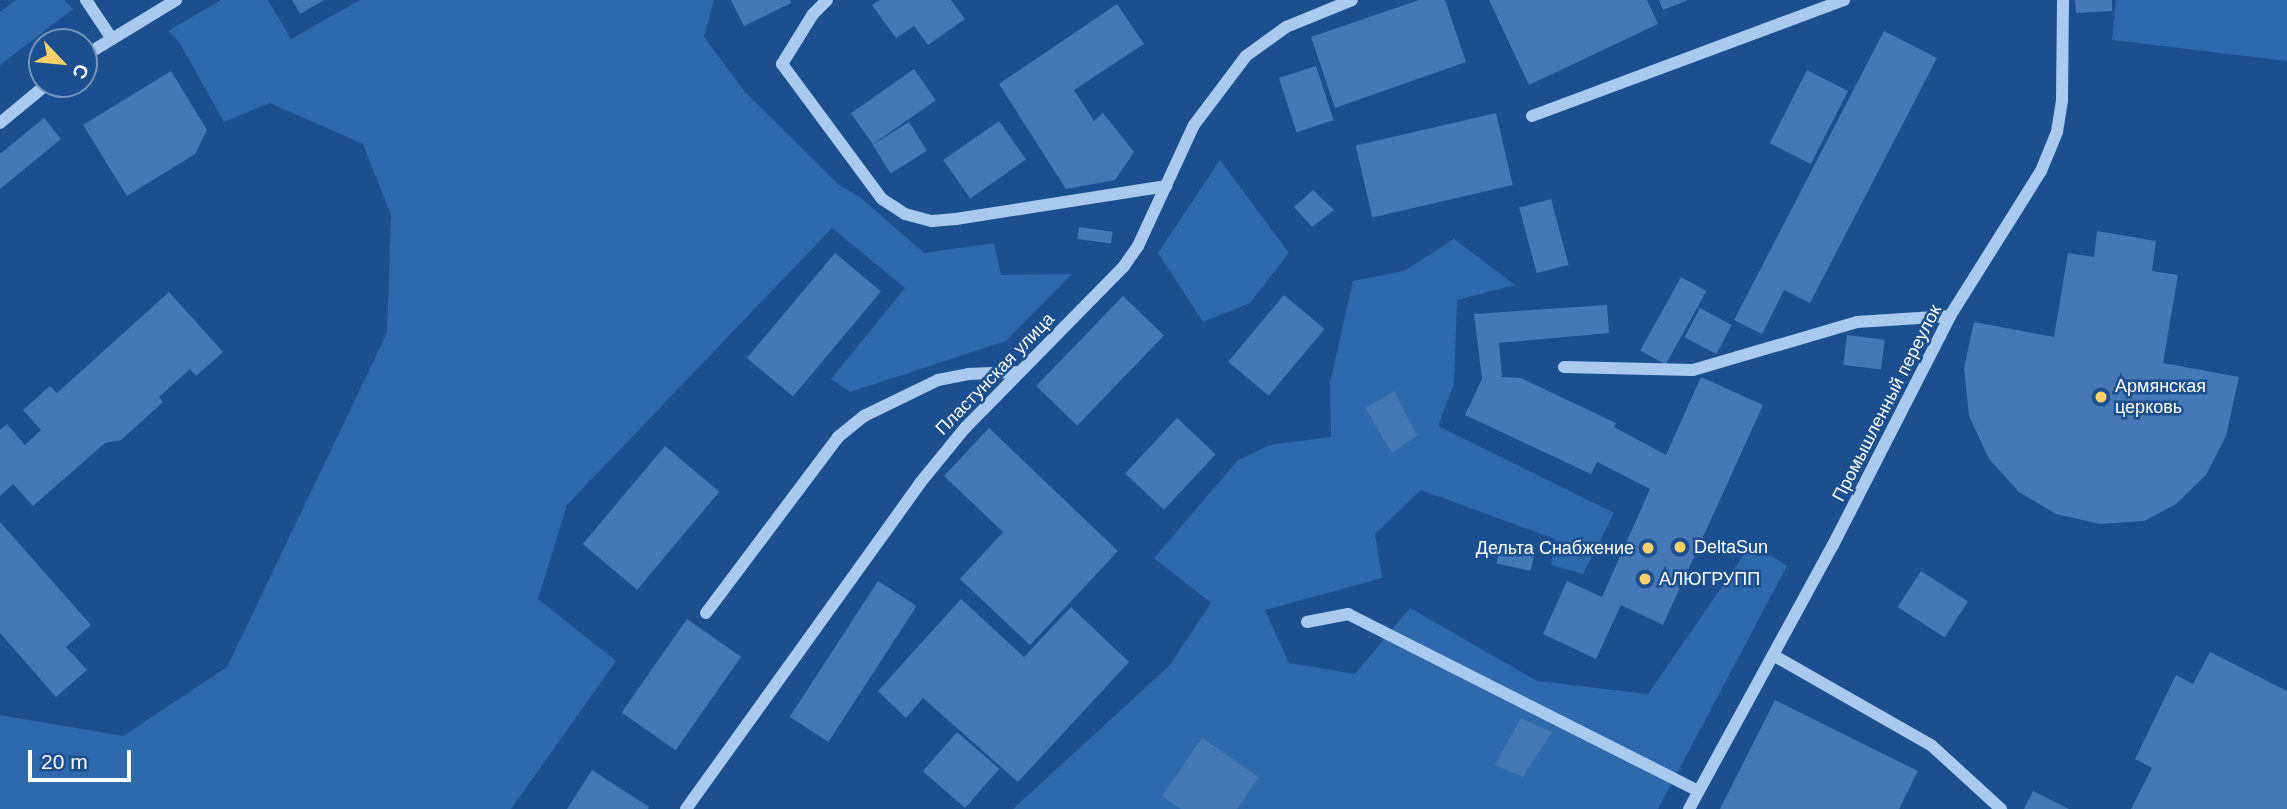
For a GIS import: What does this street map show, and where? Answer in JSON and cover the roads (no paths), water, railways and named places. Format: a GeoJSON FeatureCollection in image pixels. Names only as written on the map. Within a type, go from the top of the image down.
{"type":"FeatureCollection","features":[{"type":"Feature","properties":{"kind":"street"},"geometry":{"type":"LineString","coordinates":[[86,0],[112,39]]}},
{"type":"Feature","properties":{"kind":"street"},"geometry":{"type":"LineString","coordinates":[[98,48],[176,0]]}},
{"type":"Feature","properties":{"kind":"street"},"geometry":{"type":"LineString","coordinates":[[828,0],[814,13],[782,64],[882,198],[905,214],[932,221],[956,219],[1166,186]]}},
{"type":"Feature","properties":{"kind":"street","name":"Пластунская улица"},"geometry":{"type":"LineString","coordinates":[[686,809],[920,483],[1019,372],[1124,266],[1194,125],[1246,56],[1286,27],[1352,0]]}},
{"type":"Feature","properties":{"kind":"street"},"geometry":{"type":"LineString","coordinates":[[1532,116],[1844,0]]}},
{"type":"Feature","properties":{"kind":"street","name":"Промышленный переулок"},"geometry":{"type":"LineString","coordinates":[[1689,809],[1773,655],[1950,316],[2041,171],[2057,132],[2066,62],[2063,0]]}},
{"type":"Feature","properties":{"kind":"street"},"geometry":{"type":"LineString","coordinates":[[0,123],[30,98]]}},
{"type":"Feature","properties":{"kind":"street"},"geometry":{"type":"LineString","coordinates":[[1564,367],[1693,370],[1857,322],[1950,316]]}},
{"type":"Feature","properties":{"kind":"street"},"geometry":{"type":"LineString","coordinates":[[706,613],[838,437],[864,416],[938,380],[968,374],[1019,372]]}},
{"type":"Feature","properties":{"kind":"street"},"geometry":{"type":"LineString","coordinates":[[1307,622],[1348,614],[1698,791]]}},
{"type":"Feature","properties":{"kind":"street"},"geometry":{"type":"LineString","coordinates":[[1773,655],[1931,746],[2001,809]]}},
{"type":"Feature","properties":{"kind":"place","name":"Армянская церковь"},"geometry":{"type":"Point","coordinates":[2101,397]}},
{"type":"Feature","properties":{"kind":"place","name":"DeltaSun"},"geometry":{"type":"Point","coordinates":[1680,547]}},
{"type":"Feature","properties":{"kind":"place","name":"Дельта Снабжение"},"geometry":{"type":"Point","coordinates":[1648,548]}},
{"type":"Feature","properties":{"kind":"place","name":"АЛЮГРУПП"},"geometry":{"type":"Point","coordinates":[1645,579]}}]}
